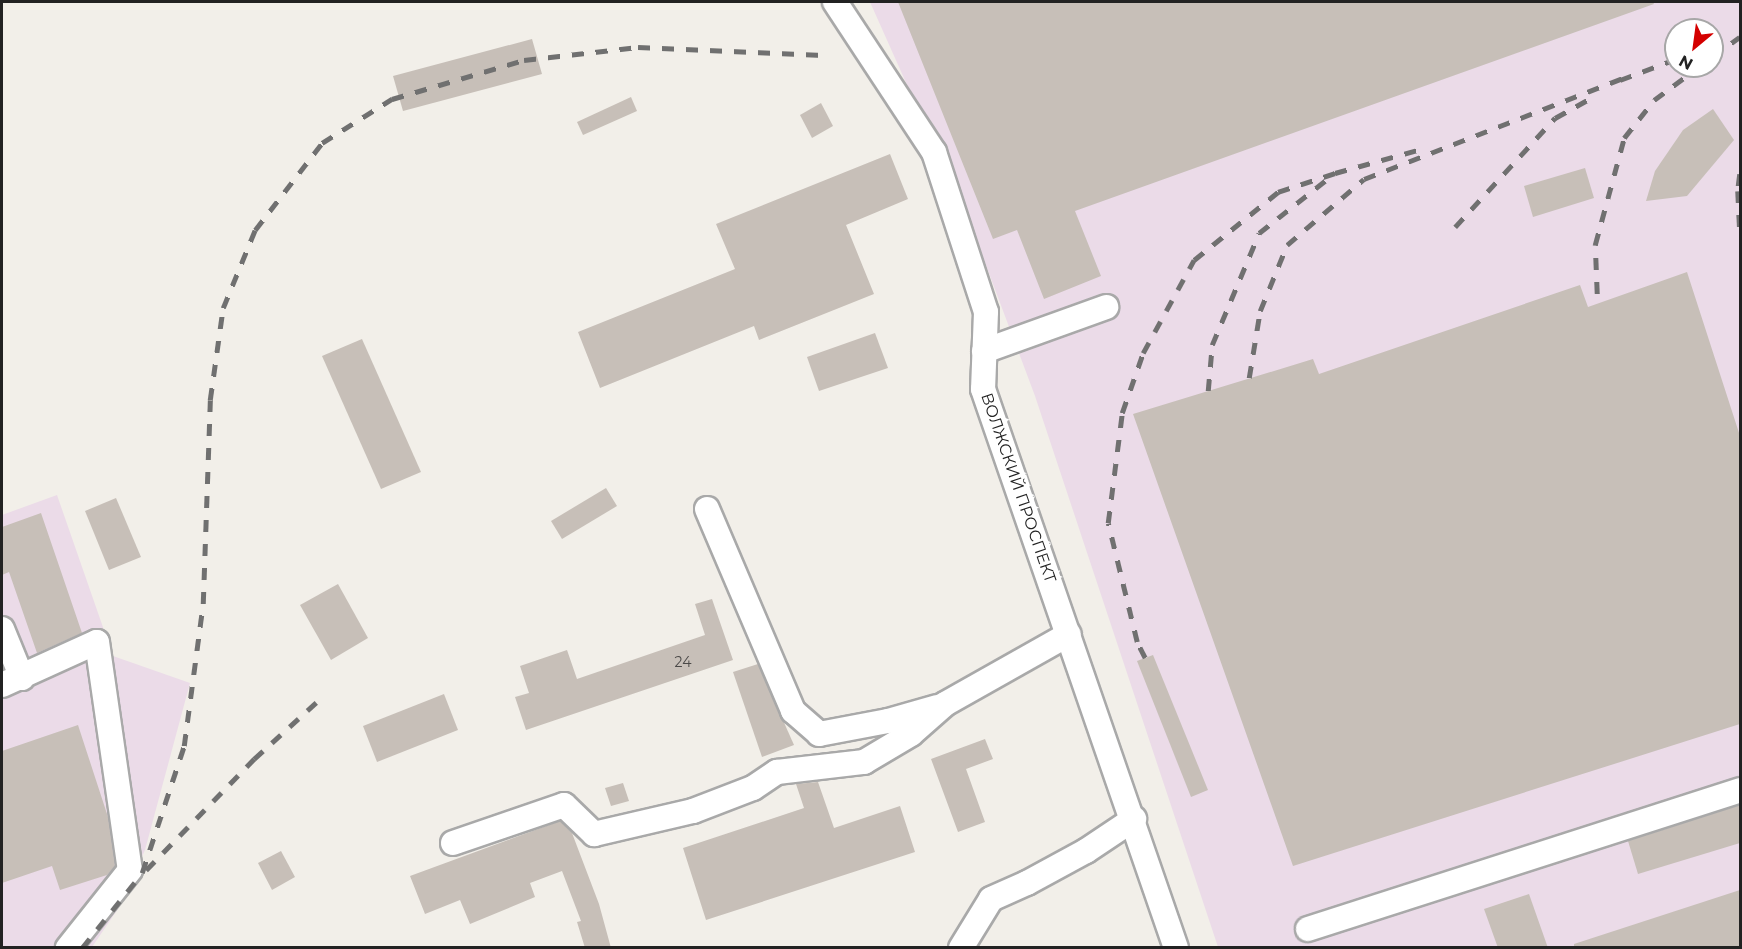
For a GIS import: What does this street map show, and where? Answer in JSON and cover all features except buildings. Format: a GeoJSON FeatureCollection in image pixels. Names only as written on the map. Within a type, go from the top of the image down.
{"type":"FeatureCollection","features":[{"type":"Feature","properties":{"kind":"street","name":"ВОЛЖСКИЙ ПРОСПЕКТ"},"geometry":{"type":"LineString","coordinates":[[835,2],[934,152],[986,312],[983,389],[1134,819],[1176,948]]}},
{"type":"Feature","properties":{"kind":"street"},"geometry":{"type":"LineString","coordinates":[[984,351],[1106,306]]}},
{"type":"Feature","properties":{"kind":"street"},"geometry":{"type":"LineString","coordinates":[[707,508],[794,711],[819,734],[888,721],[945,704]]}},
{"type":"Feature","properties":{"kind":"street"},"geometry":{"type":"LineString","coordinates":[[2,628],[12,682],[97,642],[130,870],[68,948]]}},
{"type":"Feature","properties":{"kind":"street"},"geometry":{"type":"LineString","coordinates":[[453,843],[564,805],[594,834],[693,811],[753,788],[777,772],[864,762],[911,734],[945,704],[1069,634]]}},
{"type":"Feature","properties":{"kind":"street"},"geometry":{"type":"LineString","coordinates":[[1308,929],[1740,790]]}},
{"type":"Feature","properties":{"kind":"street"},"geometry":{"type":"LineString","coordinates":[[961,948],[992,899],[1086,851],[1134,819]]}},
{"type":"Feature","properties":{"kind":"shaded area"},"geometry":{"type":"Polygon","coordinates":[[[870,2],[1740,2],[1740,947],[1218,947],[1035,396],[978,244],[870,2]]]}},
{"type":"Feature","properties":{"kind":"shaded area"},"geometry":{"type":"Polygon","coordinates":[[[57,495],[113,656],[190,683],[145,850],[118,909],[92,947],[2,948],[2,515],[57,495]]]}},
{"type":"Feature","properties":{"kind":"railway"},"geometry":{"type":"LineString","coordinates":[[1724,48],[1740,37]]}},
{"type":"Feature","properties":{"kind":"railway"},"geometry":{"type":"LineString","coordinates":[[82,948],[142,873],[184,746],[203,604],[210,400],[223,308],[255,230],[322,143],[392,99],[524,60],[638,47],[823,55]]}},
{"type":"Feature","properties":{"kind":"railway"},"geometry":{"type":"LineString","coordinates":[[1620,80],[1664,64]]}},
{"type":"Feature","properties":{"kind":"railway"},"geometry":{"type":"LineString","coordinates":[[1249,378],[1260,311],[1287,245],[1364,179],[1626,77]]}},
{"type":"Feature","properties":{"kind":"railway"},"geometry":{"type":"LineString","coordinates":[[1597,294],[1595,245],[1624,138],[1654,100],[1684,78]]}},
{"type":"Feature","properties":{"kind":"railway"},"geometry":{"type":"LineString","coordinates":[[1455,227],[1555,118],[1589,99]]}},
{"type":"Feature","properties":{"kind":"railway"},"geometry":{"type":"LineString","coordinates":[[1208,391],[1212,345],[1259,233],[1335,173],[1421,149]]}},
{"type":"Feature","properties":{"kind":"railway"},"geometry":{"type":"LineString","coordinates":[[1145,658],[1137,642],[1108,523],[1122,413],[1143,353],[1194,260],[1278,192],[1335,173]]}},
{"type":"Feature","properties":{"kind":"railway"},"geometry":{"type":"LineString","coordinates":[[1740,174],[1738,191],[1740,233]]}},
{"type":"Feature","properties":{"kind":"railway"},"geometry":{"type":"LineString","coordinates":[[146,870],[254,759],[321,698]]}}]}
